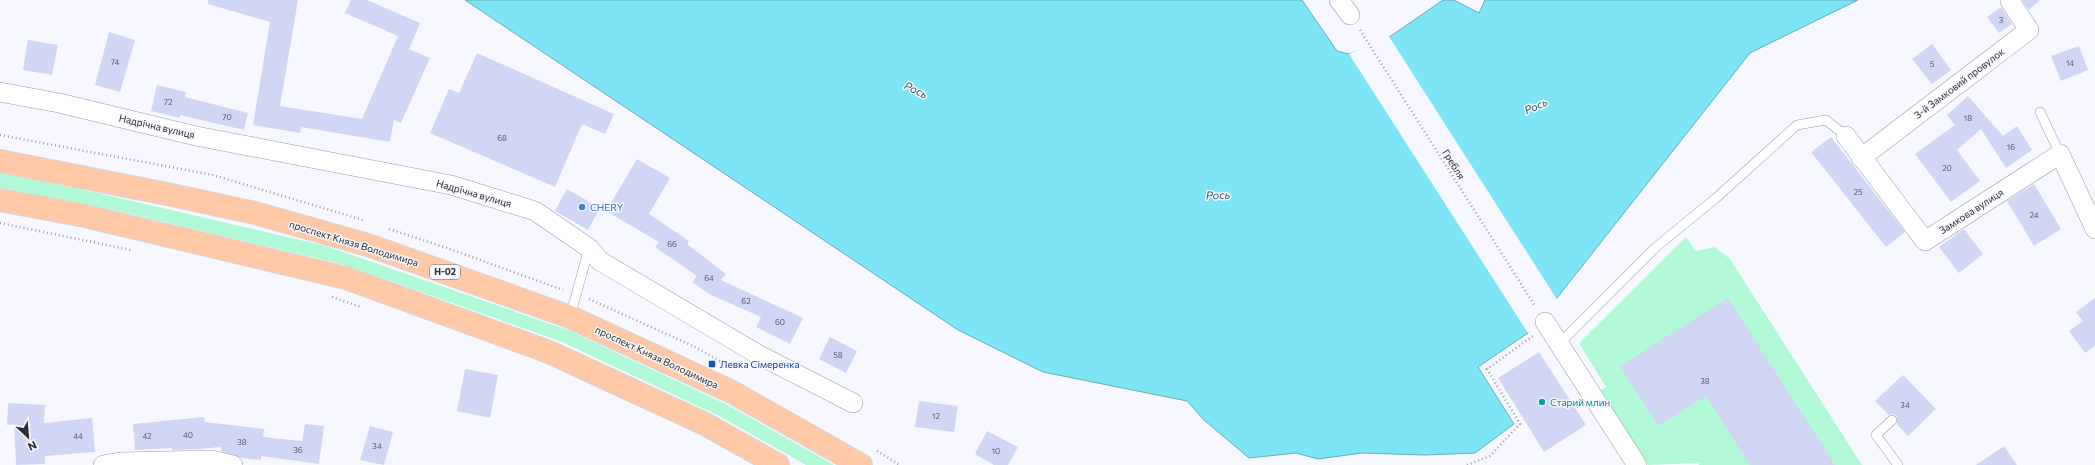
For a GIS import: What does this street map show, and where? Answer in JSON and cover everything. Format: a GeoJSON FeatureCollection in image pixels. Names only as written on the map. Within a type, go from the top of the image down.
{"type":"FeatureCollection","features":[{"type":"Feature","properties":{"kind":"main road","name":"проспект Князя Володимира"},"geometry":{"type":"LineString","coordinates":[[0,161],[255,213],[368,245],[570,316],[732,392],[861,465]]}},
{"type":"Feature","properties":{"kind":"main road"},"geometry":{"type":"LineString","coordinates":[[0,200],[85,216],[346,278],[549,352],[705,424],[778,465]]}},
{"type":"Feature","properties":{"kind":"street","name":"3-й Замковий провулок"},"geometry":{"type":"LineString","coordinates":[[1861,158],[2029,30],[2010,1]]}},
{"type":"Feature","properties":{"kind":"street","name":"Надрічна вулиця"},"geometry":{"type":"LineString","coordinates":[[0,92],[59,103],[196,136],[451,185],[535,211],[589,248],[600,261],[613,269],[759,355],[853,404]]}},
{"type":"Feature","properties":{"kind":"street","name":"Замкова вулиця"},"geometry":{"type":"LineString","coordinates":[[1846,136],[1924,242],[2060,154]]}},
{"type":"Feature","properties":{"kind":"street"},"geometry":{"type":"LineString","coordinates":[[2060,154],[2090,207],[2095,229]]}},
{"type":"Feature","properties":{"kind":"street"},"geometry":{"type":"LineString","coordinates":[[1545,322],[1637,465]]}},
{"type":"Feature","properties":{"kind":"street"},"geometry":{"type":"LineString","coordinates":[[103,465],[120,462],[211,460],[233,465]]}},
{"type":"Feature","properties":{"kind":"lane"},"geometry":{"type":"LineString","coordinates":[[2040,112],[2060,154]]}},
{"type":"Feature","properties":{"kind":"lane"},"geometry":{"type":"LineString","coordinates":[[1559,344],[1656,247],[1716,198],[1797,125],[1826,120],[1846,136]]}},
{"type":"Feature","properties":{"kind":"lane"},"geometry":{"type":"LineString","coordinates":[[570,316],[589,248]]}},
{"type":"Feature","properties":{"kind":"lane"},"geometry":{"type":"LineString","coordinates":[[1892,420],[1876,435],[1898,465]]}},
{"type":"Feature","properties":{"kind":"path","name":"Гребля"},"geometry":{"type":"LineString","coordinates":[[1344,7],[1545,322]]}},
{"type":"Feature","properties":{"kind":"path"},"geometry":{"type":"LineString","coordinates":[[0,223],[137,251]]}},
{"type":"Feature","properties":{"kind":"path"},"geometry":{"type":"LineString","coordinates":[[330,297],[365,308]]}},
{"type":"Feature","properties":{"kind":"path"},"geometry":{"type":"LineString","coordinates":[[1467,465],[1490,456],[1520,424],[1487,369],[1533,336],[1545,322]]}},
{"type":"Feature","properties":{"kind":"green space"},"geometry":{"type":"Polygon","coordinates":[[[0,173],[98,193],[326,246],[568,330],[728,405],[834,465],[806,465],[721,417],[562,342],[345,265],[109,209],[0,188],[0,173]]]}},
{"type":"Feature","properties":{"kind":"green space"},"geometry":{"type":"Polygon","coordinates":[[[1686,237],[1696,251],[1715,247],[1730,259],[1862,465],[1699,465],[1698,463],[1648,465],[1600,391],[1606,387],[1579,343],[1686,237]]]}},
{"type":"Feature","properties":{"kind":"water","name":"Рось"},"geometry":{"type":"Polygon","coordinates":[[[465,0],[1302,0],[1337,51],[1349,54],[1388,38],[1443,0],[1454,0],[1479,13],[1485,0],[1858,0],[1750,53],[1528,333],[1478,367],[1514,424],[1475,453],[1425,455],[1362,453],[1318,459],[1296,453],[1249,458],[1204,420],[1187,401],[1043,372],[958,330],[465,0]]]}},
{"type":"Feature","properties":{"kind":"pier"},"geometry":{"type":"Polygon","coordinates":[[[1388,35],[1558,301],[1528,333],[1349,54],[1388,35]]]}},
{"type":"Feature","properties":{"kind":"building"},"geometry":{"type":"Polygon","coordinates":[[[208,0],[298,0],[280,106],[362,119],[398,36],[345,13],[351,0],[367,0],[420,23],[409,49],[430,58],[401,123],[394,120],[390,142],[301,127],[300,133],[253,125],[270,22],[208,4],[208,0]]]}},
{"type":"Feature","properties":{"kind":"building"},"geometry":{"type":"Polygon","coordinates":[[[2022,0],[2040,0],[2029,10],[2022,0]]]}},
{"type":"Feature","properties":{"kind":"building"},"geometry":{"type":"Polygon","coordinates":[[[2001,7],[2012,24],[1999,33],[1987,17],[2001,7]]]}},
{"type":"Feature","properties":{"kind":"building"},"geometry":{"type":"Polygon","coordinates":[[[109,32],[135,40],[120,92],[95,85],[109,32]]]}},
{"type":"Feature","properties":{"kind":"building"},"geometry":{"type":"Polygon","coordinates":[[[28,40],[58,45],[52,75],[23,70],[28,40]]]}},
{"type":"Feature","properties":{"kind":"building"},"geometry":{"type":"Polygon","coordinates":[[[1932,44],[1951,70],[1932,84],[1912,59],[1932,44]]]}},
{"type":"Feature","properties":{"kind":"building"},"geometry":{"type":"Polygon","coordinates":[[[2079,46],[2088,70],[2061,81],[2051,56],[2079,46]]]}},
{"type":"Feature","properties":{"kind":"building"},"geometry":{"type":"Polygon","coordinates":[[[477,53],[614,114],[605,134],[582,124],[555,187],[430,133],[449,89],[459,93],[477,53]]]}},
{"type":"Feature","properties":{"kind":"building"},"geometry":{"type":"Polygon","coordinates":[[[157,85],[186,92],[185,97],[248,113],[244,130],[180,115],[180,118],[151,111],[157,85]]]}},
{"type":"Feature","properties":{"kind":"building"},"geometry":{"type":"Polygon","coordinates":[[[1968,96],[2003,136],[2017,126],[2032,150],[2006,168],[1981,129],[1957,150],[1980,181],[1951,202],[1915,154],[1955,125],[1947,115],[1968,96]]]}},
{"type":"Feature","properties":{"kind":"building"},"geometry":{"type":"Polygon","coordinates":[[[1831,137],[1905,232],[1886,247],[1811,152],[1831,137]]]}},
{"type":"Feature","properties":{"kind":"building"},"geometry":{"type":"Polygon","coordinates":[[[637,159],[670,178],[649,214],[689,241],[687,244],[726,274],[721,280],[803,318],[790,344],[756,327],[761,317],[709,294],[692,282],[697,276],[655,247],[659,242],[606,211],[637,159]]]}},
{"type":"Feature","properties":{"kind":"building"},"geometry":{"type":"Polygon","coordinates":[[[2034,184],[2061,229],[2034,246],[2007,201],[2034,184]]]}},
{"type":"Feature","properties":{"kind":"building"},"geometry":{"type":"Polygon","coordinates":[[[567,189],[600,208],[588,230],[555,211],[567,189]]]}},
{"type":"Feature","properties":{"kind":"building"},"geometry":{"type":"Polygon","coordinates":[[[1964,229],[1983,254],[1959,273],[1939,247],[1964,229]]]}},
{"type":"Feature","properties":{"kind":"building"},"geometry":{"type":"Polygon","coordinates":[[[1728,298],[1835,465],[1750,465],[1706,396],[1658,426],[1620,366],[1728,298]]]}},
{"type":"Feature","properties":{"kind":"building"},"geometry":{"type":"Polygon","coordinates":[[[2095,298],[2095,346],[2085,353],[2069,331],[2083,321],[2076,312],[2095,298]]]}},
{"type":"Feature","properties":{"kind":"building"},"geometry":{"type":"Polygon","coordinates":[[[830,337],[857,351],[846,373],[819,359],[830,337]]]}},
{"type":"Feature","properties":{"kind":"building","name":"Старий млин"},"geometry":{"type":"Polygon","coordinates":[[[1539,352],[1586,425],[1544,452],[1498,378],[1539,352]]]}},
{"type":"Feature","properties":{"kind":"building"},"geometry":{"type":"Polygon","coordinates":[[[465,369],[498,375],[490,418],[457,411],[465,369]]]}},
{"type":"Feature","properties":{"kind":"building"},"geometry":{"type":"Polygon","coordinates":[[[1903,375],[1936,409],[1908,436],[1897,424],[1897,416],[1893,414],[1889,415],[1875,401],[1903,375]]]}},
{"type":"Feature","properties":{"kind":"building"},"geometry":{"type":"Polygon","coordinates":[[[919,401],[958,406],[954,432],[915,427],[919,401]]]}},
{"type":"Feature","properties":{"kind":"building"},"geometry":{"type":"Polygon","coordinates":[[[8,403],[45,405],[44,423],[92,418],[95,452],[45,456],[45,464],[16,465],[14,425],[7,425],[8,403]]]}},
{"type":"Feature","properties":{"kind":"building"},"geometry":{"type":"Polygon","coordinates":[[[204,417],[205,422],[264,429],[263,437],[302,441],[305,424],[324,426],[319,464],[261,456],[261,460],[241,458],[221,451],[221,447],[172,450],[172,448],[135,450],[133,424],[204,417]]]}},
{"type":"Feature","properties":{"kind":"building"},"geometry":{"type":"Polygon","coordinates":[[[370,426],[393,432],[384,465],[360,460],[370,426]]]}},
{"type":"Feature","properties":{"kind":"building"},"geometry":{"type":"Polygon","coordinates":[[[987,431],[1018,447],[1008,465],[994,465],[975,454],[987,431]]]}},
{"type":"Feature","properties":{"kind":"building"},"geometry":{"type":"Polygon","coordinates":[[[2004,446],[2017,465],[1976,465],[2004,446]]]}},
{"type":"Feature","properties":{"kind":"place","name":"CHERY"},"geometry":{"type":"Point","coordinates":[582,207]}},
{"type":"Feature","properties":{"kind":"place","name":"Левка Сімеренка"},"geometry":{"type":"Point","coordinates":[712,364]}},
{"type":"Feature","properties":{"kind":"place","name":"Старий млин"},"geometry":{"type":"Point","coordinates":[1542,402]}}]}
